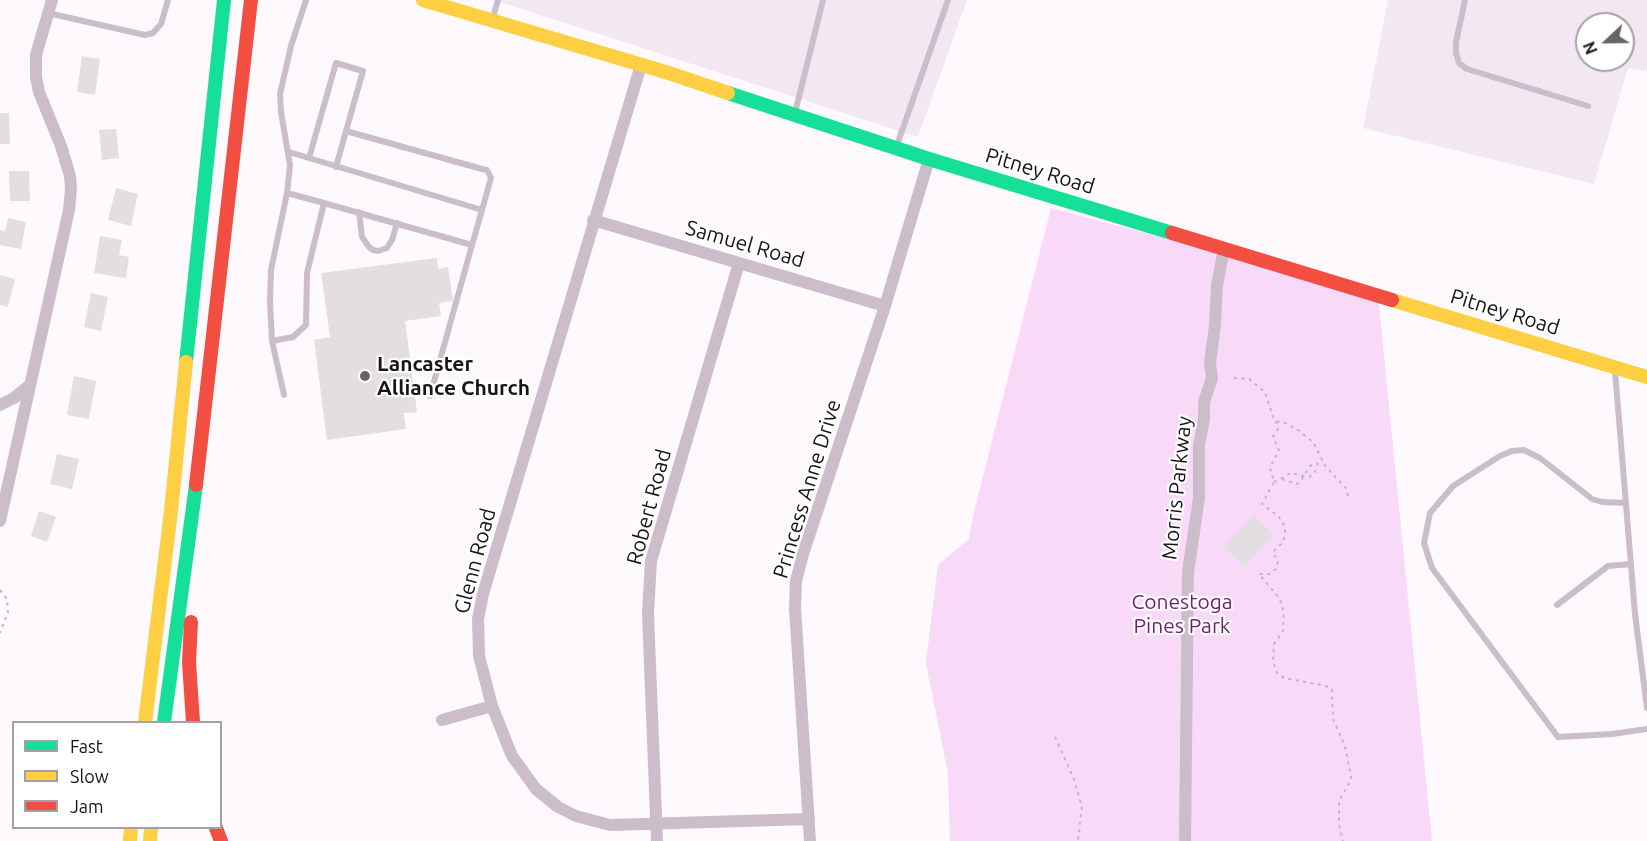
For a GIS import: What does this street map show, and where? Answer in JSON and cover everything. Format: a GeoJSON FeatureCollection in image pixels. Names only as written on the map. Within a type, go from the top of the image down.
{"type":"FeatureCollection","features":[{"type":"Feature","properties":{"kind":"main road"},"geometry":{"type":"LineString","coordinates":[[145,721],[173,488],[224,0]]}},
{"type":"Feature","properties":{"kind":"main road"},"geometry":{"type":"LineString","coordinates":[[164,721],[193,515],[251,0]]}},
{"type":"Feature","properties":{"kind":"main road","name":"Pitney Road"},"geometry":{"type":"LineString","coordinates":[[423,0],[641,65],[928,159],[1647,377]]}},
{"type":"Feature","properties":{"kind":"main road"},"geometry":{"type":"LineString","coordinates":[[193,721],[190,640],[206,399]]}},
{"type":"Feature","properties":{"kind":"street"},"geometry":{"type":"LineString","coordinates":[[0,521],[2,494],[30,385],[69,210],[70,176],[61,146],[39,92],[36,77],[36,55],[52,0]]}},
{"type":"Feature","properties":{"kind":"street","name":"Glenn Road"},"geometry":{"type":"LineString","coordinates":[[641,65],[483,594],[478,619],[479,656],[492,706],[512,756],[521,771],[536,789],[558,807],[576,816],[610,825],[809,819]]}},
{"type":"Feature","properties":{"kind":"street","name":"Princess Anne Drive"},"geometry":{"type":"LineString","coordinates":[[810,841],[795,608],[796,581],[885,306],[928,159]]}},
{"type":"Feature","properties":{"kind":"street","name":"Samuel Road"},"geometry":{"type":"LineString","coordinates":[[593,220],[885,306]]}},
{"type":"Feature","properties":{"kind":"street","name":"Morris Parkway"},"geometry":{"type":"LineString","coordinates":[[1185,841],[1188,572],[1199,498],[1199,446],[1204,419],[1204,402],[1212,378],[1210,363],[1217,285],[1224,249]]}},
{"type":"Feature","properties":{"kind":"street","name":"Robert Road"},"geometry":{"type":"LineString","coordinates":[[657,841],[648,614],[651,561],[739,262]]}},
{"type":"Feature","properties":{"kind":"street"},"geometry":{"type":"LineString","coordinates":[[0,405],[14,398],[30,385]]}},
{"type":"Feature","properties":{"kind":"street"},"geometry":{"type":"LineString","coordinates":[[442,720],[492,706]]}},
{"type":"Feature","properties":{"kind":"lane"},"geometry":{"type":"LineString","coordinates":[[48,13],[145,35],[153,33],[161,24],[168,0]]}},
{"type":"Feature","properties":{"kind":"lane"},"geometry":{"type":"LineString","coordinates":[[284,395],[272,341],[270,302],[271,270],[287,193],[289,152],[280,94],[291,46],[306,0]]}},
{"type":"Feature","properties":{"kind":"lane"},"geometry":{"type":"LineString","coordinates":[[492,20],[498,0]]}},
{"type":"Feature","properties":{"kind":"lane"},"geometry":{"type":"LineString","coordinates":[[795,115],[823,0]]}},
{"type":"Feature","properties":{"kind":"lane"},"geometry":{"type":"LineString","coordinates":[[896,148],[948,0]]}},
{"type":"Feature","properties":{"kind":"lane"},"geometry":{"type":"LineString","coordinates":[[1465,0],[1456,42],[1459,63],[1467,69],[1588,106]]}},
{"type":"Feature","properties":{"kind":"lane"},"geometry":{"type":"LineString","coordinates":[[309,158],[336,63],[363,71],[336,167]]}},
{"type":"Feature","properties":{"kind":"lane"},"geometry":{"type":"LineString","coordinates":[[346,132],[487,170],[491,178],[430,396]]}},
{"type":"Feature","properties":{"kind":"lane"},"geometry":{"type":"LineString","coordinates":[[289,152],[482,210]]}},
{"type":"Feature","properties":{"kind":"lane"},"geometry":{"type":"LineString","coordinates":[[287,193],[472,245]]}},
{"type":"Feature","properties":{"kind":"lane"},"geometry":{"type":"LineString","coordinates":[[272,341],[293,337],[306,325],[307,273],[324,202]]}},
{"type":"Feature","properties":{"kind":"lane"},"geometry":{"type":"LineString","coordinates":[[359,212],[362,237],[373,250],[387,248],[393,240],[397,223]]}},
{"type":"Feature","properties":{"kind":"lane"},"geometry":{"type":"LineString","coordinates":[[1615,367],[1640,665],[1647,708]]}},
{"type":"Feature","properties":{"kind":"lane"},"geometry":{"type":"LineString","coordinates":[[1626,502],[1592,500],[1540,458],[1524,450],[1512,451],[1500,456],[1453,486],[1430,513],[1424,543],[1432,568],[1558,737],[1612,734],[1647,729]]}},
{"type":"Feature","properties":{"kind":"lane"},"geometry":{"type":"LineString","coordinates":[[1557,604],[1608,566],[1631,564]]}},
{"type":"Feature","properties":{"kind":"path"},"geometry":{"type":"LineString","coordinates":[[1234,378],[1249,379],[1265,392],[1278,429],[1273,437],[1279,450],[1270,468],[1274,482]]}},
{"type":"Feature","properties":{"kind":"path"},"geometry":{"type":"LineString","coordinates":[[1276,422],[1285,423],[1309,438],[1322,460],[1346,488],[1349,500]]}},
{"type":"Feature","properties":{"kind":"path"},"geometry":{"type":"LineString","coordinates":[[1282,479],[1296,484],[1300,482],[1310,466],[1322,460]]}},
{"type":"Feature","properties":{"kind":"path"},"geometry":{"type":"LineString","coordinates":[[1318,462],[1314,474],[1304,476],[1291,473],[1274,482],[1262,504],[1279,517],[1285,527],[1286,535],[1272,554],[1278,562],[1276,569],[1269,574],[1259,574],[1280,599],[1284,613],[1283,631],[1274,644],[1274,667],[1277,673],[1284,678],[1322,684],[1331,688],[1333,719],[1345,746],[1351,776],[1339,801],[1339,825],[1343,841]]}},
{"type":"Feature","properties":{"kind":"path"},"geometry":{"type":"LineString","coordinates":[[0,590],[7,599],[8,612],[0,633]]}},
{"type":"Feature","properties":{"kind":"path"},"geometry":{"type":"LineString","coordinates":[[1055,737],[1074,779],[1082,807],[1078,841]]}},
{"type":"Feature","properties":{"kind":"shaded area"},"geometry":{"type":"Polygon","coordinates":[[[494,0],[967,0],[918,137],[494,0]]]}},
{"type":"Feature","properties":{"kind":"shaded area"},"geometry":{"type":"Polygon","coordinates":[[[1388,0],[1647,0],[1647,71],[1635,69],[1635,12],[1575,12],[1575,72],[1627,72],[1594,184],[1363,128],[1388,0]]]}},
{"type":"Feature","properties":{"kind":"green space","name":"Conestoga Pines Park"},"geometry":{"type":"Polygon","coordinates":[[[1051,208],[1378,295],[1432,841],[950,841],[948,773],[926,663],[938,565],[969,539],[1051,208]]]}},
{"type":"Feature","properties":{"kind":"building"},"geometry":{"type":"Polygon","coordinates":[[[82,56],[100,59],[95,95],[77,92],[82,56]]]}},
{"type":"Feature","properties":{"kind":"building"},"geometry":{"type":"Polygon","coordinates":[[[0,113],[9,113],[10,144],[0,144],[0,113]]]}},
{"type":"Feature","properties":{"kind":"building"},"geometry":{"type":"Polygon","coordinates":[[[116,129],[119,158],[102,160],[99,130],[116,129]]]}},
{"type":"Feature","properties":{"kind":"building"},"geometry":{"type":"Polygon","coordinates":[[[9,171],[29,171],[30,201],[10,201],[9,171]]]}},
{"type":"Feature","properties":{"kind":"building"},"geometry":{"type":"Polygon","coordinates":[[[116,188],[138,194],[131,226],[108,220],[116,188]]]}},
{"type":"Feature","properties":{"kind":"building"},"geometry":{"type":"Polygon","coordinates":[[[8,218],[26,222],[21,249],[0,245],[0,230],[5,231],[8,218]]]}},
{"type":"Feature","properties":{"kind":"building"},"geometry":{"type":"Polygon","coordinates":[[[100,236],[122,240],[119,255],[129,257],[126,278],[94,273],[100,236]]]}},
{"type":"Feature","properties":{"kind":"building","name":"Lancaster Alliance Church"},"geometry":{"type":"Polygon","coordinates":[[[437,258],[438,269],[448,267],[453,301],[439,303],[441,316],[405,321],[417,412],[404,413],[406,429],[327,440],[314,340],[330,337],[321,273],[437,258]]]}},
{"type":"Feature","properties":{"kind":"building"},"geometry":{"type":"Polygon","coordinates":[[[0,275],[15,279],[8,307],[0,305],[0,275]]]}},
{"type":"Feature","properties":{"kind":"building"},"geometry":{"type":"Polygon","coordinates":[[[91,293],[108,297],[101,331],[84,327],[91,293]]]}},
{"type":"Feature","properties":{"kind":"building"},"geometry":{"type":"Polygon","coordinates":[[[74,376],[96,381],[89,419],[67,415],[74,376]]]}},
{"type":"Feature","properties":{"kind":"building"},"geometry":{"type":"Polygon","coordinates":[[[57,454],[79,459],[72,489],[50,484],[57,454]]]}},
{"type":"Feature","properties":{"kind":"building"},"geometry":{"type":"Polygon","coordinates":[[[39,511],[56,517],[47,542],[31,536],[39,511]]]}},
{"type":"Feature","properties":{"kind":"building"},"geometry":{"type":"Polygon","coordinates":[[[1253,515],[1274,534],[1245,566],[1223,547],[1253,515]]]}},
{"type":"Feature","properties":{"kind":"traffic: fast"},"geometry":{"type":"LineString","coordinates":[[186,362],[224,0]]}},
{"type":"Feature","properties":{"kind":"traffic: fast"},"geometry":{"type":"LineString","coordinates":[[728,93],[929,159],[1172,233]]}},
{"type":"Feature","properties":{"kind":"traffic: fast"},"geometry":{"type":"LineString","coordinates":[[164,721],[196,485]]}},
{"type":"Feature","properties":{"kind":"traffic: slow"},"geometry":{"type":"LineString","coordinates":[[423,0],[669,73],[728,93]]}},
{"type":"Feature","properties":{"kind":"traffic: slow"},"geometry":{"type":"LineString","coordinates":[[1392,300],[1647,377]]}},
{"type":"Feature","properties":{"kind":"traffic: slow"},"geometry":{"type":"LineString","coordinates":[[145,721],[171,511],[186,362]]}},
{"type":"Feature","properties":{"kind":"traffic: slow"},"geometry":{"type":"LineString","coordinates":[[130,841],[131,829]]}},
{"type":"Feature","properties":{"kind":"traffic: slow"},"geometry":{"type":"LineString","coordinates":[[150,841],[151,829]]}},
{"type":"Feature","properties":{"kind":"traffic: jam"},"geometry":{"type":"LineString","coordinates":[[196,485],[251,0]]}},
{"type":"Feature","properties":{"kind":"traffic: jam"},"geometry":{"type":"LineString","coordinates":[[1172,233],[1392,300]]}},
{"type":"Feature","properties":{"kind":"traffic: jam"},"geometry":{"type":"LineString","coordinates":[[191,622],[189,662],[193,721]]}},
{"type":"Feature","properties":{"kind":"traffic: jam"},"geometry":{"type":"LineString","coordinates":[[216,829],[221,841]]}},
{"type":"Feature","properties":{"kind":"place","name":"Lancaster Alliance Church"},"geometry":{"type":"Point","coordinates":[365,376]}}]}
